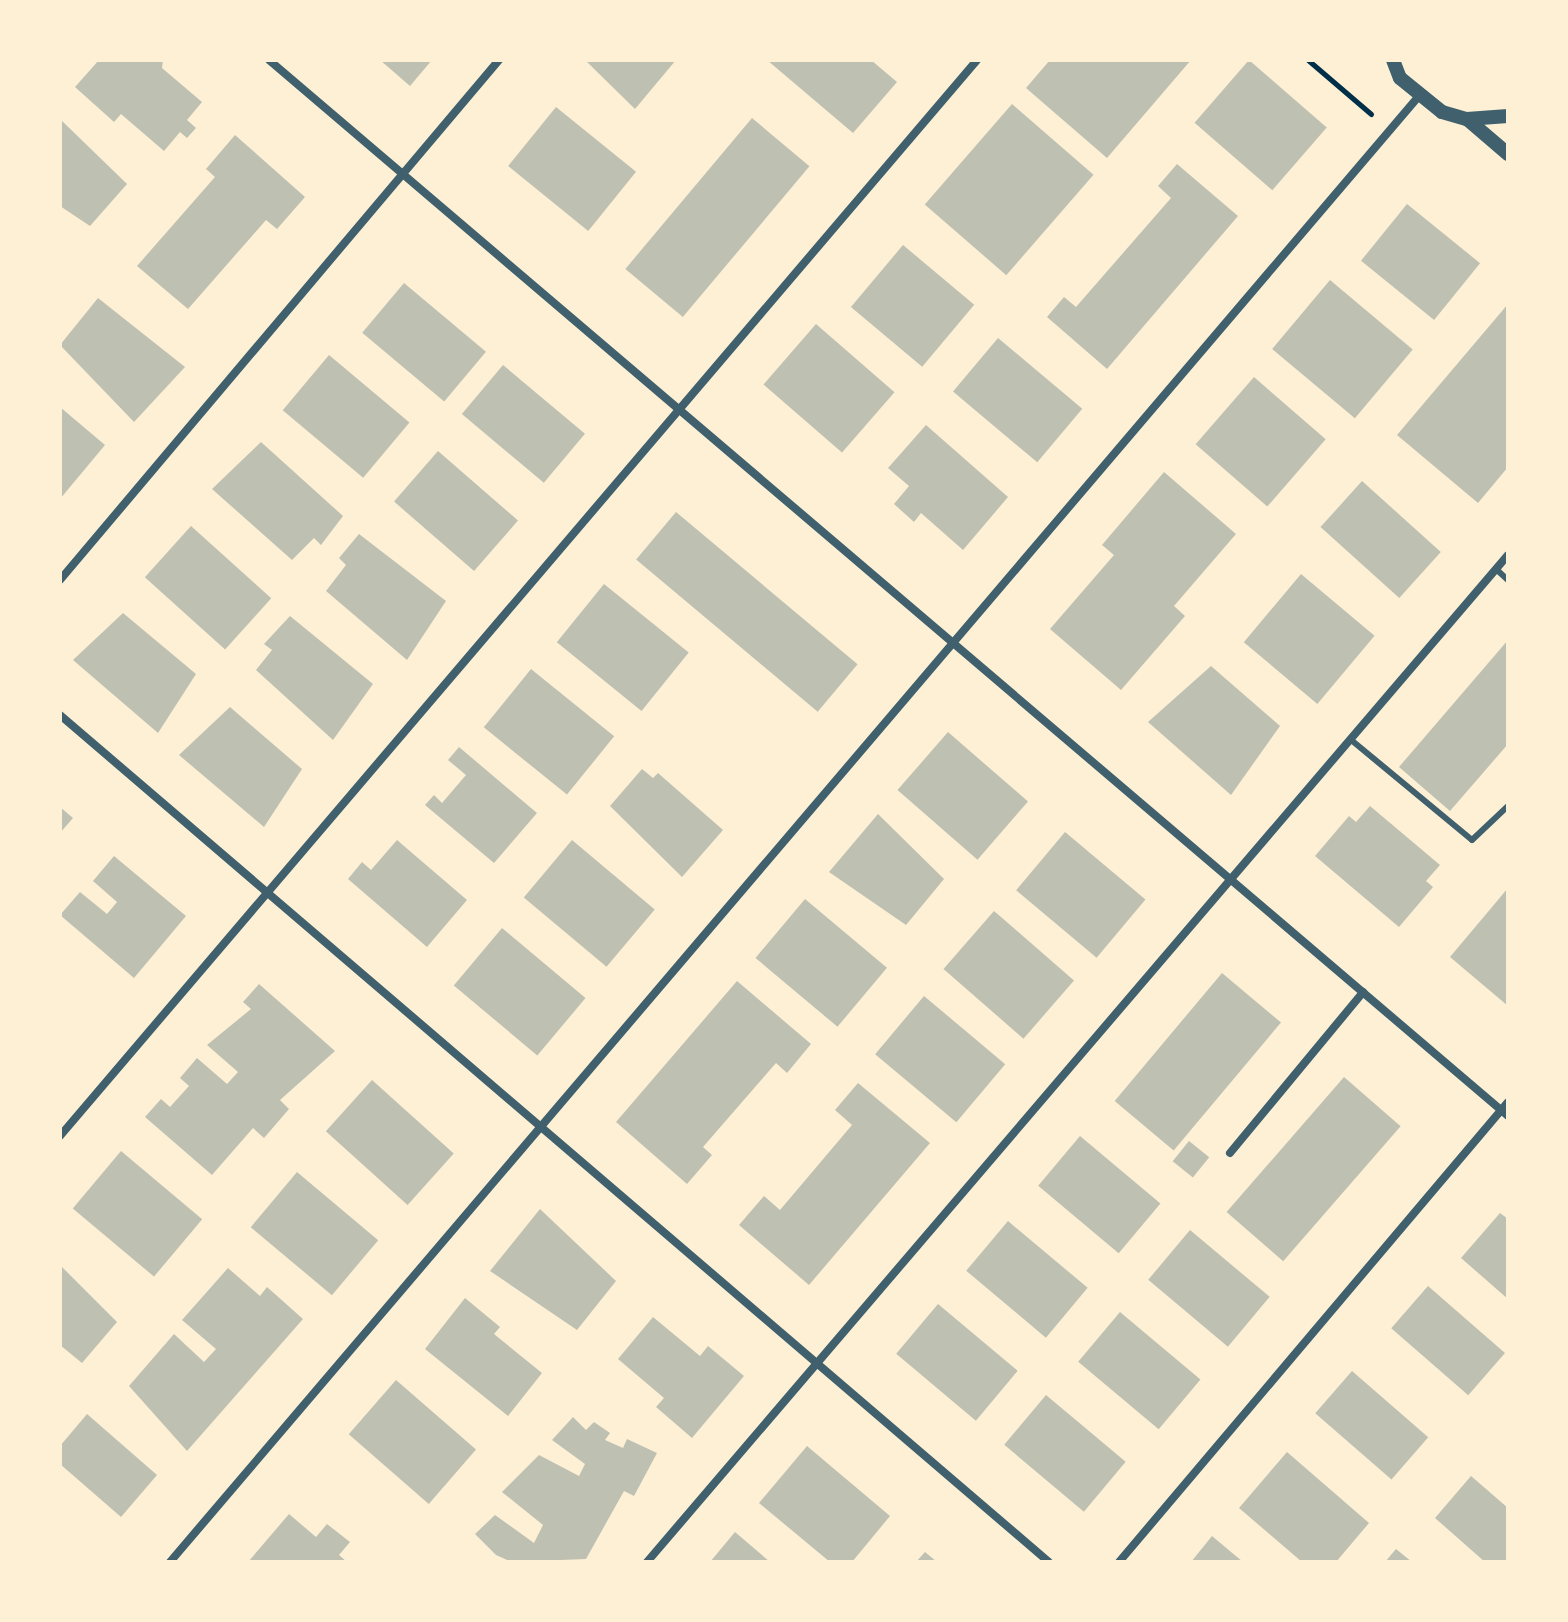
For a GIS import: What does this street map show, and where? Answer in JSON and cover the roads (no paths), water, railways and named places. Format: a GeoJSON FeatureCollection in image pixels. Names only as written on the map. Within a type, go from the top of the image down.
{"type":"FeatureCollection","features":[{"type":"Feature","properties":{"kind":"street"},"geometry":{"type":"LineString","coordinates":[[269,60],[1505,1113]]}},
{"type":"Feature","properties":{"kind":"street"},"geometry":{"type":"LineString","coordinates":[[60,580],[499,60]]}},
{"type":"Feature","properties":{"kind":"street"},"geometry":{"type":"LineString","coordinates":[[60,1136],[677,407],[977,60]]}},
{"type":"Feature","properties":{"kind":"street"},"geometry":{"type":"LineString","coordinates":[[1393,60],[1418,97],[1467,119],[1508,154]]}},
{"type":"Feature","properties":{"kind":"street"},"geometry":{"type":"LineString","coordinates":[[170,1562],[1418,97]]}},
{"type":"Feature","properties":{"kind":"street"},"geometry":{"type":"LineString","coordinates":[[1467,119],[1508,116]]}},
{"type":"Feature","properties":{"kind":"street"},"geometry":{"type":"LineString","coordinates":[[647,1562],[1508,555]]}},
{"type":"Feature","properties":{"kind":"street"},"geometry":{"type":"LineString","coordinates":[[60,715],[270,891],[1049,1562]]}},
{"type":"Feature","properties":{"kind":"street"},"geometry":{"type":"LineString","coordinates":[[1230,1153],[1363,992]]}},
{"type":"Feature","properties":{"kind":"street"},"geometry":{"type":"LineString","coordinates":[[1119,1562],[1505,1113],[1508,1102]]}},
{"type":"Feature","properties":{"kind":"lane"},"geometry":{"type":"LineString","coordinates":[[1496,569],[1508,580]]}},
{"type":"Feature","properties":{"kind":"lane"},"geometry":{"type":"LineString","coordinates":[[1350,739],[1472,840],[1508,806]]}}]}
